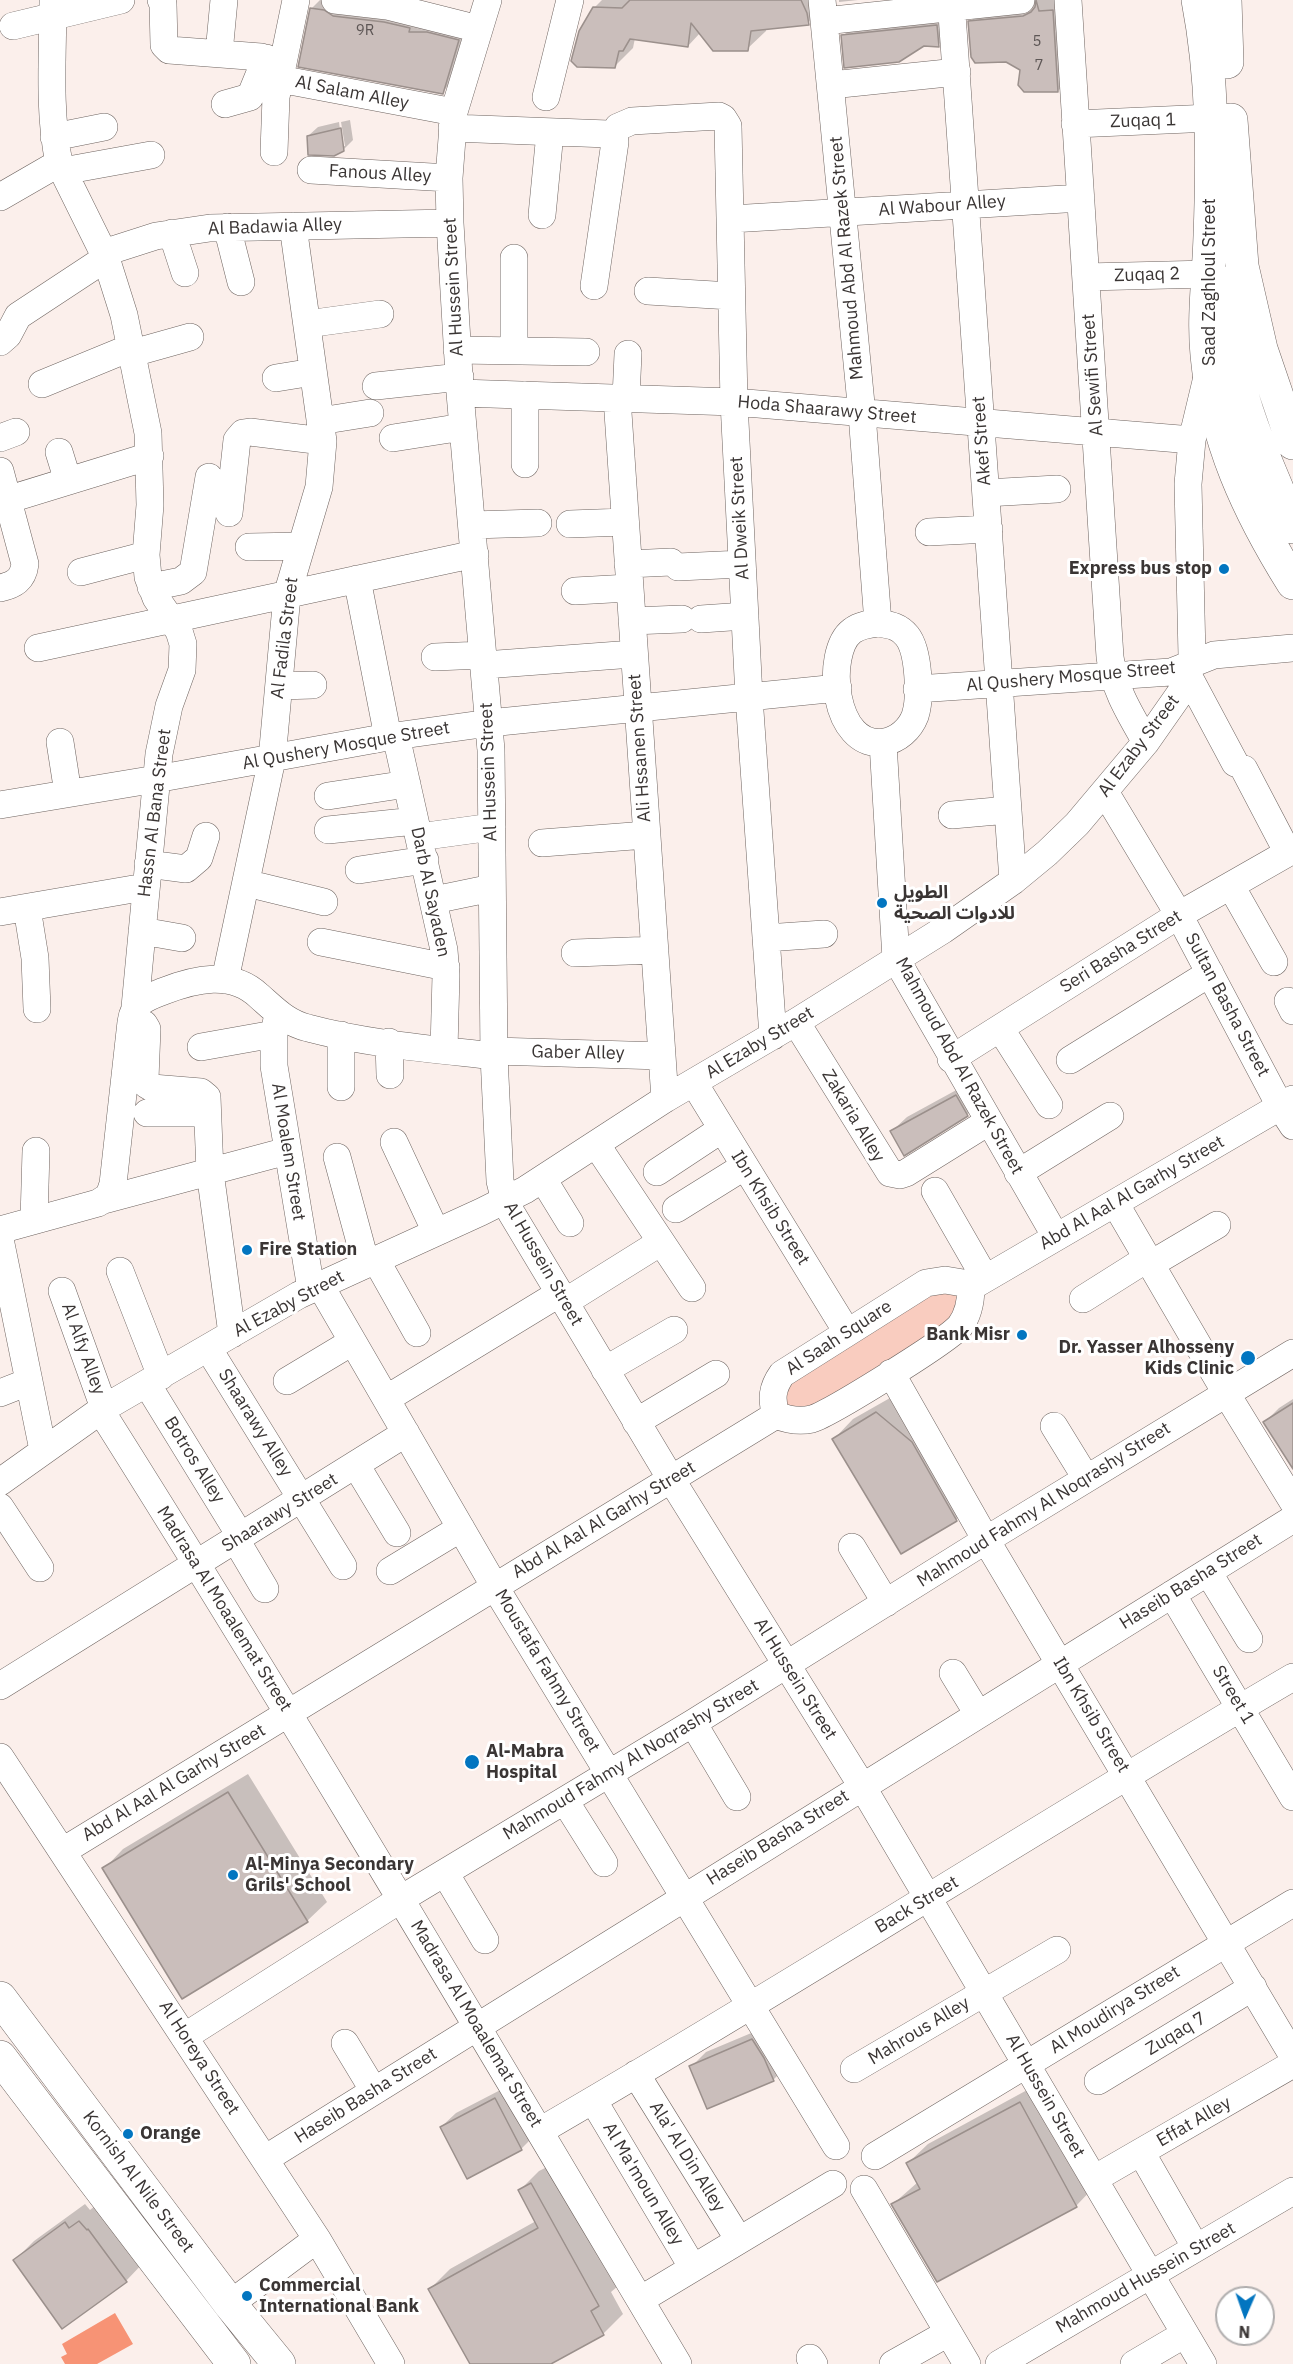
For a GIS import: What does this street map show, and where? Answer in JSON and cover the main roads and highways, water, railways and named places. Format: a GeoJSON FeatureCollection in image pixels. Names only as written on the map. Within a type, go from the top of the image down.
{"type":"FeatureCollection","features":[{"type":"Feature","properties":{"kind":"main road","name":"Saad Zaghloul Street"},"geometry":{"type":"LineString","coordinates":[[1198,0],[1208,57],[1211,118],[1206,335],[1222,373],[1219,423],[1239,485],[1263,536],[1293,583]]}},
{"type":"Feature","properties":{"kind":"main road"},"geometry":{"type":"LineString","coordinates":[[1215,0],[1226,41]]}},
{"type":"Feature","properties":{"kind":"main road","name":"Saad Zaghloul Street"},"geometry":{"type":"LineString","coordinates":[[1225,0],[1242,266],[1261,349],[1293,443]]}},
{"type":"Feature","properties":{"kind":"main road"},"geometry":{"type":"LineString","coordinates":[[1242,266],[1231,307],[1230,337],[1222,373],[1293,527]]}},
{"type":"Feature","properties":{"kind":"main road"},"geometry":{"type":"LineString","coordinates":[[1230,337],[1244,336],[1261,349]]}},
{"type":"Feature","properties":{"kind":"main road","name":"Kornish Al Nile Street"},"geometry":{"type":"LineString","coordinates":[[0,1998],[230,2304],[279,2364]]}},
{"type":"Feature","properties":{"kind":"main road","name":"Kornish Al Nile Street"},"geometry":{"type":"LineString","coordinates":[[0,2057],[234,2364]]}},
{"type":"Feature","properties":{"kind":"place","name":"Express bus stop"},"geometry":{"type":"Point","coordinates":[1224,569]}},
{"type":"Feature","properties":{"kind":"place","name":"الطويل للادوات الصحية"},"geometry":{"type":"Point","coordinates":[882,903]}},
{"type":"Feature","properties":{"kind":"place","name":"Fire Station"},"geometry":{"type":"Point","coordinates":[247,1250]}},
{"type":"Feature","properties":{"kind":"place","name":"Bank Misr"},"geometry":{"type":"Point","coordinates":[1022,1335]}},
{"type":"Feature","properties":{"kind":"place","name":"Dr. Yasser Alhosseny Kids Clinic"},"geometry":{"type":"Point","coordinates":[1248,1358]}},
{"type":"Feature","properties":{"kind":"place","name":"Al-Mabra Hospital"},"geometry":{"type":"Point","coordinates":[472,1762]}},
{"type":"Feature","properties":{"kind":"place","name":"Al-Minya Secondary Grils' School"},"geometry":{"type":"Point","coordinates":[233,1875]}},
{"type":"Feature","properties":{"kind":"place","name":"Orange"},"geometry":{"type":"Point","coordinates":[128,2134]}},
{"type":"Feature","properties":{"kind":"place","name":"Commercial International Bank"},"geometry":{"type":"Point","coordinates":[247,2296]}}]}
